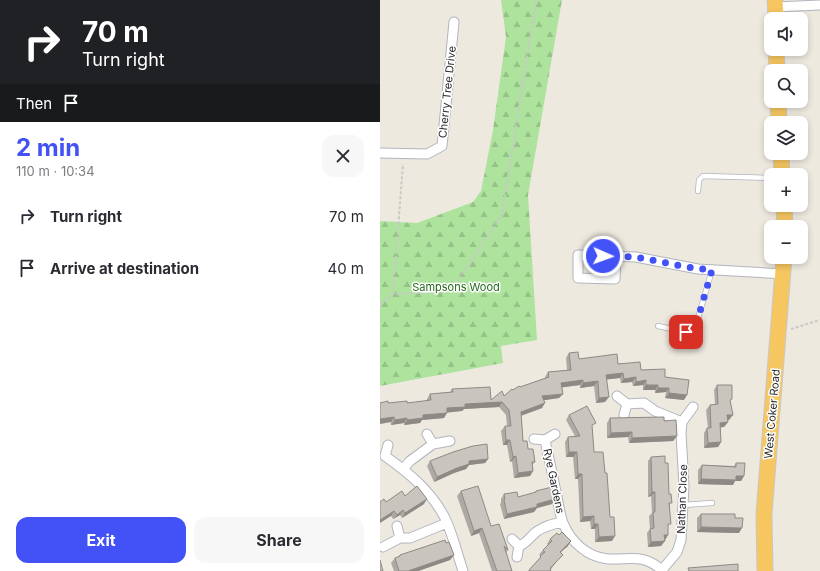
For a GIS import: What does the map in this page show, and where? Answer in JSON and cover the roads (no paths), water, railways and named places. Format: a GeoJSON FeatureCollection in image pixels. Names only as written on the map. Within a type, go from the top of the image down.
{"type":"FeatureCollection","features":[{"type":"Feature","properties":{"kind":"highway","name":"West Coker Road"},"geometry":{"type":"LineString","coordinates":[[765,571],[764,514],[784,264]]}},
{"type":"Feature","properties":{"kind":"street"},"geometry":{"type":"LineString","coordinates":[[775,8],[820,5]]}},
{"type":"Feature","properties":{"kind":"street","name":"Cherry Tree Drive"},"geometry":{"type":"LineString","coordinates":[[380,154],[427,154],[442,146],[454,22]]}},
{"type":"Feature","properties":{"kind":"street"},"geometry":{"type":"LineString","coordinates":[[616,256],[615,279],[578,278],[578,255],[616,256],[636,257],[687,267],[712,270],[784,274]]}},
{"type":"Feature","properties":{"kind":"street"},"geometry":{"type":"LineString","coordinates":[[618,396],[627,404],[644,404],[654,411],[682,422],[693,407]]}},
{"type":"Feature","properties":{"kind":"street"},"geometry":{"type":"LineString","coordinates":[[624,415],[627,404]]}},
{"type":"Feature","properties":{"kind":"street","name":"Nathan Close"},"geometry":{"type":"LineString","coordinates":[[662,571],[678,552],[681,540],[684,463],[681,442],[682,422]]}},
{"type":"Feature","properties":{"kind":"street"},"geometry":{"type":"LineString","coordinates":[[427,434],[433,444]]}},
{"type":"Feature","properties":{"kind":"street","name":"Rye Gardens"},"geometry":{"type":"LineString","coordinates":[[534,439],[545,440],[555,434]]}},
{"type":"Feature","properties":{"kind":"street","name":"Rye Gardens"},"geometry":{"type":"LineString","coordinates":[[545,440],[562,522],[572,540],[581,549],[599,557],[609,559],[633,558],[645,560],[654,564],[662,571]]}},
{"type":"Feature","properties":{"kind":"street"},"geometry":{"type":"LineString","coordinates":[[403,469],[410,461],[433,444],[450,441]]}},
{"type":"Feature","properties":{"kind":"street"},"geometry":{"type":"LineString","coordinates":[[388,445],[382,457],[403,469],[430,495],[438,506],[447,522],[463,571]]}},
{"type":"Feature","properties":{"kind":"street"},"geometry":{"type":"LineString","coordinates":[[382,547],[400,538],[410,538],[447,522]]}},
{"type":"Feature","properties":{"kind":"street","name":"Rye Gardens"},"geometry":{"type":"LineString","coordinates":[[519,546],[526,544],[535,533],[542,529],[551,524],[562,522]]}},
{"type":"Feature","properties":{"kind":"street"},"geometry":{"type":"LineString","coordinates":[[397,526],[400,538]]}},
{"type":"Feature","properties":{"kind":"street"},"geometry":{"type":"LineString","coordinates":[[512,539],[519,546],[518,557]]}},
{"type":"Feature","properties":{"kind":"lane"},"geometry":{"type":"LineString","coordinates":[[698,191],[699,180],[703,176],[764,178]]}},
{"type":"Feature","properties":{"kind":"lane"},"geometry":{"type":"LineString","coordinates":[[658,326],[686,332],[690,331],[696,325],[712,270]]}},
{"type":"Feature","properties":{"kind":"lane"},"geometry":{"type":"LineString","coordinates":[[683,505],[712,503]]}},
{"type":"Feature","properties":{"kind":"park label","name":"Sampsons Wood"},"geometry":{"type":"Point","coordinates":[456,287]}}]}
